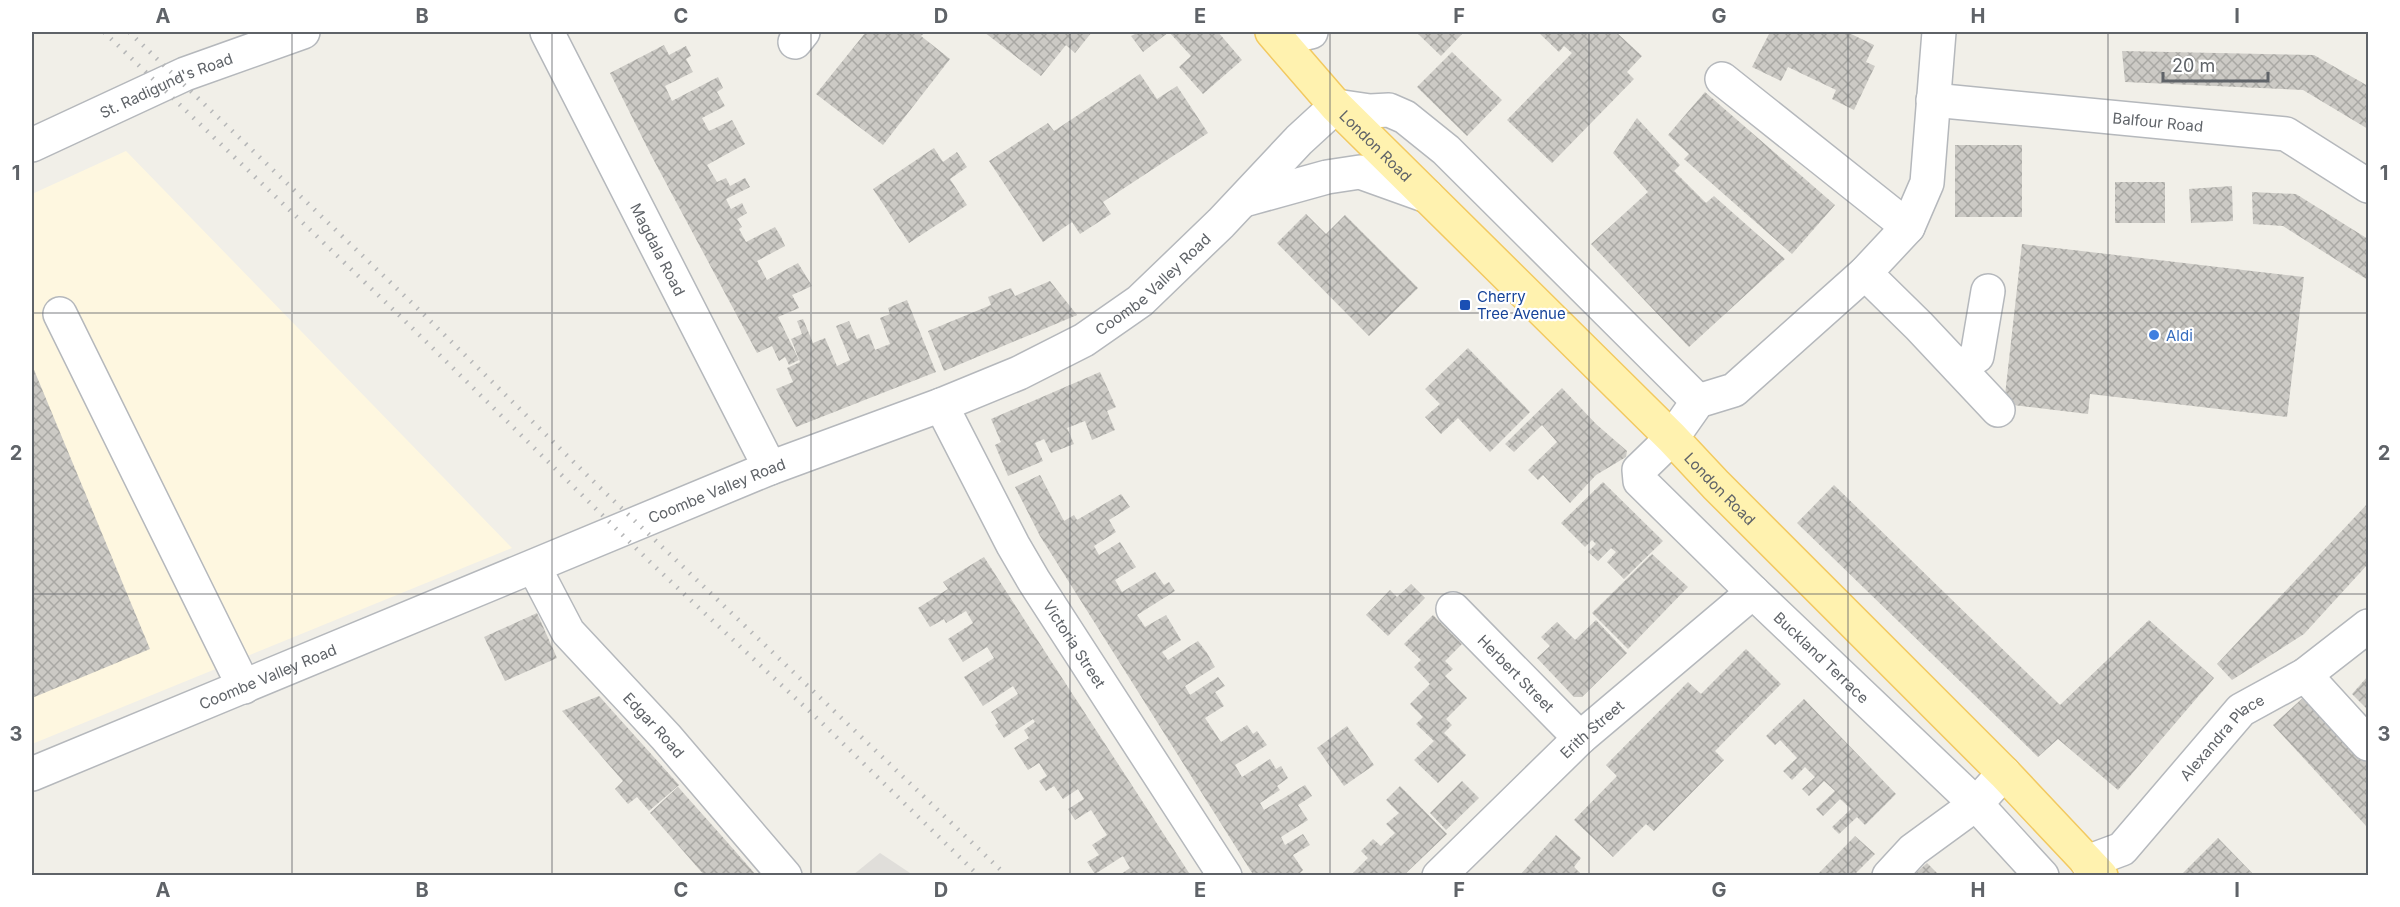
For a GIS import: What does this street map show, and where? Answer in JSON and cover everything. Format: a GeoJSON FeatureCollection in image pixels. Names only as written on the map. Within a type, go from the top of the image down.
{"type":"FeatureCollection","features":[{"type":"Feature","properties":{"kind":"main road","name":"London Road"},"geometry":{"type":"LineString","coordinates":[[1275,35],[1336,106],[1672,438],[1716,485],[2004,773],[2094,869]]}},
{"type":"Feature","properties":{"kind":"street","name":"Magdala Road"},"geometry":{"type":"LineString","coordinates":[[547,32],[770,468]]}},
{"type":"Feature","properties":{"kind":"street"},"geometry":{"type":"LineString","coordinates":[[1275,35],[1311,32]]}},
{"type":"Feature","properties":{"kind":"street"},"geometry":{"type":"LineString","coordinates":[[1672,438],[1698,401],[1734,390],[1865,273],[1908,227],[1927,183],[1939,32]]}},
{"type":"Feature","properties":{"kind":"street","name":"St. Radigund's Road"},"geometry":{"type":"LineString","coordinates":[[32,145],[186,74],[290,33]]}},
{"type":"Feature","properties":{"kind":"street"},"geometry":{"type":"LineString","coordinates":[[1722,79],[1908,227]]}},
{"type":"Feature","properties":{"kind":"street","name":"Balfour Road"},"geometry":{"type":"LineString","coordinates":[[1933,100],[2286,134],[2368,186]]}},
{"type":"Feature","properties":{"kind":"street","name":"Coombe Valley Road"},"geometry":{"type":"LineString","coordinates":[[32,774],[770,468],[1019,373],[1083,340],[1140,301],[1242,201],[1299,140],[1336,106]]}},
{"type":"Feature","properties":{"kind":"street","name":"London Road"},"geometry":{"type":"LineString","coordinates":[[1336,106],[1370,111],[1389,110],[1405,117],[1446,150],[1698,401]]}},
{"type":"Feature","properties":{"kind":"street"},"geometry":{"type":"LineString","coordinates":[[1242,201],[1328,177],[1360,172],[1427,196]]}},
{"type":"Feature","properties":{"kind":"street"},"geometry":{"type":"LineString","coordinates":[[1865,273],[1998,410]]}},
{"type":"Feature","properties":{"kind":"street"},"geometry":{"type":"LineString","coordinates":[[1959,368],[1977,356],[1988,291]]}},
{"type":"Feature","properties":{"kind":"street"},"geometry":{"type":"LineString","coordinates":[[60,314],[244,687]]}},
{"type":"Feature","properties":{"kind":"street","name":"Victoria Street"},"geometry":{"type":"LineString","coordinates":[[940,405],[1034,581],[1225,876]]}},
{"type":"Feature","properties":{"kind":"street","name":"Buckland Terrace"},"geometry":{"type":"LineString","coordinates":[[1672,438],[1639,471],[1640,481],[1976,804],[2042,876]]}},
{"type":"Feature","properties":{"kind":"street","name":"Edgar Road"},"geometry":{"type":"LineString","coordinates":[[534,567],[568,632],[666,737],[785,876]]}},
{"type":"Feature","properties":{"kind":"street","name":"Erith Street"},"geometry":{"type":"LineString","coordinates":[[1447,873],[1580,738],[1753,592]]}},
{"type":"Feature","properties":{"kind":"street","name":"Herbert Street"},"geometry":{"type":"LineString","coordinates":[[1453,609],[1580,738]]}},
{"type":"Feature","properties":{"kind":"street","name":"Alexandra Place"},"geometry":{"type":"LineString","coordinates":[[2094,869],[2122,849],[2241,710],[2306,675],[2368,626]]}},
{"type":"Feature","properties":{"kind":"street"},"geometry":{"type":"LineString","coordinates":[[2306,675],[2368,744]]}},
{"type":"Feature","properties":{"kind":"street"},"geometry":{"type":"LineString","coordinates":[[1889,876],[1913,850],[1976,804],[2004,773]]}},
{"type":"Feature","properties":{"kind":"shaded area"},"geometry":{"type":"Polygon","coordinates":[[[126,151],[512,548],[32,744],[32,194],[126,151]]]}},
{"type":"Feature","properties":{"kind":"shaded area"},"geometry":{"type":"Polygon","coordinates":[[[880,853],[913,875],[853,875],[880,853]]]}},
{"type":"Feature","properties":{"kind":"building"},"geometry":{"type":"Polygon","coordinates":[[[866,32],[925,32],[921,36],[950,59],[883,145],[816,94],[866,32]]]}},
{"type":"Feature","properties":{"kind":"building"},"geometry":{"type":"Polygon","coordinates":[[[984,32],[1092,32],[1075,53],[1066,45],[1041,76],[984,32]]]}},
{"type":"Feature","properties":{"kind":"building"},"geometry":{"type":"Polygon","coordinates":[[[1139,32],[1169,32],[1143,52],[1131,36],[1139,32]]]}},
{"type":"Feature","properties":{"kind":"building"},"geometry":{"type":"Polygon","coordinates":[[[1169,32],[1218,32],[1242,60],[1203,94],[1179,67],[1191,56],[1169,32]]]}},
{"type":"Feature","properties":{"kind":"building"},"geometry":{"type":"Polygon","coordinates":[[[1416,32],[1464,32],[1441,56],[1416,32]]]}},
{"type":"Feature","properties":{"kind":"building"},"geometry":{"type":"Polygon","coordinates":[[[1538,32],[1616,32],[1642,56],[1627,72],[1634,79],[1552,163],[1507,120],[1572,53],[1564,46],[1559,52],[1538,32]]]}},
{"type":"Feature","properties":{"kind":"building"},"geometry":{"type":"Polygon","coordinates":[[[1770,32],[1847,32],[1874,45],[1866,62],[1875,66],[1854,110],[1832,99],[1836,90],[1788,67],[1781,81],[1752,67],[1770,32]]]}},
{"type":"Feature","properties":{"kind":"building"},"geometry":{"type":"Polygon","coordinates":[[[664,45],[669,55],[686,46],[691,56],[686,59],[693,72],[665,86],[672,101],[718,77],[723,88],[717,92],[725,106],[702,118],[709,131],[732,120],[745,144],[707,165],[717,182],[726,178],[730,186],[745,178],[750,187],[726,199],[731,209],[742,203],[747,213],[737,219],[746,242],[775,227],[781,237],[785,246],[757,261],[767,280],[798,263],[812,286],[792,295],[799,308],[778,317],[799,360],[789,365],[785,357],[779,361],[772,346],[757,353],[651,155],[610,73],[664,45]]]}},
{"type":"Feature","properties":{"kind":"building"},"geometry":{"type":"Polygon","coordinates":[[[2122,51],[2314,55],[2368,86],[2368,129],[2303,90],[2125,82],[2122,51]]]}},
{"type":"Feature","properties":{"kind":"building"},"geometry":{"type":"Polygon","coordinates":[[[1452,52],[1502,100],[1467,136],[1417,87],[1452,52]]]}},
{"type":"Feature","properties":{"kind":"building"},"geometry":{"type":"Polygon","coordinates":[[[1140,74],[1157,99],[1177,86],[1208,133],[1103,202],[1111,214],[1080,234],[1072,222],[1043,242],[989,161],[1048,123],[1054,131],[1140,74]]]}},
{"type":"Feature","properties":{"kind":"building"},"geometry":{"type":"Polygon","coordinates":[[[1705,92],[1835,205],[1792,254],[1684,159],[1689,154],[1668,135],[1705,92]]]}},
{"type":"Feature","properties":{"kind":"building"},"geometry":{"type":"Polygon","coordinates":[[[1637,118],[1680,165],[1674,171],[1706,203],[1714,196],[1785,259],[1689,347],[1591,244],[1648,192],[1613,153],[1637,118]]]}},
{"type":"Feature","properties":{"kind":"building"},"geometry":{"type":"Polygon","coordinates":[[[1955,145],[2022,145],[2022,217],[1955,217],[1955,145]]]}},
{"type":"Feature","properties":{"kind":"building"},"geometry":{"type":"Polygon","coordinates":[[[934,148],[943,162],[957,152],[967,167],[950,179],[967,205],[909,243],[873,189],[934,148]]]}},
{"type":"Feature","properties":{"kind":"building"},"geometry":{"type":"Polygon","coordinates":[[[2115,182],[2165,182],[2165,223],[2115,223],[2115,182]]]}},
{"type":"Feature","properties":{"kind":"building"},"geometry":{"type":"Polygon","coordinates":[[[2232,186],[2233,221],[2191,223],[2189,189],[2232,186]]]}},
{"type":"Feature","properties":{"kind":"building"},"geometry":{"type":"Polygon","coordinates":[[[2252,192],[2296,194],[2368,239],[2368,280],[2283,226],[2253,224],[2252,192]]]}},
{"type":"Feature","properties":{"kind":"building"},"geometry":{"type":"Polygon","coordinates":[[[1306,214],[1326,234],[1345,215],[1418,288],[1369,336],[1277,243],[1306,214]]]}},
{"type":"Feature","properties":{"kind":"building","name":"Aldi"},"geometry":{"type":"Polygon","coordinates":[[[2022,244],[2304,277],[2287,417],[2090,394],[2088,414],[2004,404],[2022,244]]]}},
{"type":"Feature","properties":{"kind":"building"},"geometry":{"type":"Polygon","coordinates":[[[1050,281],[1077,315],[944,371],[928,331],[991,305],[988,297],[1011,288],[1015,296],[1050,281]]]}},
{"type":"Feature","properties":{"kind":"building"},"geometry":{"type":"Polygon","coordinates":[[[907,300],[936,372],[796,427],[776,389],[793,382],[787,368],[800,362],[791,339],[802,334],[797,321],[803,319],[813,343],[825,338],[837,366],[850,360],[836,326],[849,321],[857,339],[869,334],[875,350],[890,344],[880,318],[890,314],[888,308],[907,300]]]}},
{"type":"Feature","properties":{"kind":"building"},"geometry":{"type":"Polygon","coordinates":[[[1468,348],[1530,412],[1490,452],[1458,418],[1441,434],[1425,417],[1440,404],[1425,389],[1468,348]]]}},
{"type":"Feature","properties":{"kind":"building"},"geometry":{"type":"Polygon","coordinates":[[[32,365],[150,649],[32,698],[32,365]]]}},
{"type":"Feature","properties":{"kind":"building"},"geometry":{"type":"Polygon","coordinates":[[[1100,372],[1116,407],[1107,411],[1115,430],[1092,440],[1085,421],[1067,428],[1074,444],[1051,453],[1044,439],[1035,443],[1043,461],[1008,476],[995,445],[1001,442],[991,419],[1100,372]]]}},
{"type":"Feature","properties":{"kind":"building"},"geometry":{"type":"Polygon","coordinates":[[[1562,388],[1596,424],[1627,451],[1626,457],[1596,475],[1570,503],[1543,475],[1538,480],[1528,470],[1557,442],[1542,425],[1514,452],[1505,444],[1562,388]]]}},
{"type":"Feature","properties":{"kind":"building"},"geometry":{"type":"Polygon","coordinates":[[[1040,475],[1064,521],[1074,515],[1077,520],[1121,494],[1130,507],[1109,520],[1116,532],[1094,546],[1099,555],[1120,542],[1136,567],[1115,580],[1122,592],[1155,572],[1164,585],[1169,582],[1175,591],[1137,615],[1145,627],[1166,615],[1181,640],[1162,652],[1168,660],[1198,641],[1207,653],[1215,667],[1185,686],[1190,695],[1218,677],[1225,686],[1215,692],[1224,706],[1205,718],[1221,742],[1247,725],[1253,734],[1257,731],[1267,745],[1235,765],[1242,777],[1270,759],[1276,769],[1281,766],[1288,778],[1277,786],[1280,790],[1260,803],[1264,810],[1305,785],[1312,796],[1298,805],[1308,820],[1281,837],[1285,845],[1303,834],[1310,845],[1293,855],[1303,870],[1297,876],[1254,876],[1040,536],[1015,487],[1040,475]]]}},
{"type":"Feature","properties":{"kind":"building"},"geometry":{"type":"Polygon","coordinates":[[[1603,482],[1663,541],[1624,579],[1607,562],[1616,552],[1611,548],[1598,561],[1588,552],[1596,544],[1592,540],[1585,547],[1561,523],[1603,482]]]}},
{"type":"Feature","properties":{"kind":"building"},"geometry":{"type":"Polygon","coordinates":[[[1834,485],[2060,705],[2149,620],[2214,678],[2118,790],[2058,739],[2038,757],[1797,523],[1834,485]]]}},
{"type":"Feature","properties":{"kind":"building"},"geometry":{"type":"Polygon","coordinates":[[[2368,503],[2368,564],[2304,634],[2232,680],[2217,664],[2368,503]]]}},
{"type":"Feature","properties":{"kind":"building"},"geometry":{"type":"Polygon","coordinates":[[[1652,554],[1688,587],[1628,649],[1592,613],[1652,554]]]}},
{"type":"Feature","properties":{"kind":"building"},"geometry":{"type":"Polygon","coordinates":[[[984,557],[1191,876],[1118,876],[1130,868],[1123,856],[1095,874],[1087,862],[1099,855],[1092,845],[1107,835],[1091,810],[1075,820],[1068,809],[1084,799],[1078,789],[1063,799],[1054,786],[1046,791],[1039,781],[1047,776],[1039,763],[1028,770],[1014,748],[1029,738],[1024,730],[1035,722],[1033,719],[1004,738],[995,725],[998,723],[991,712],[1018,694],[1013,686],[983,706],[964,677],[994,658],[987,647],[963,662],[948,639],[973,623],[966,611],[946,623],[944,619],[930,627],[918,608],[948,589],[943,582],[984,557]]]}},
{"type":"Feature","properties":{"kind":"building"},"geometry":{"type":"Polygon","coordinates":[[[1411,584],[1425,598],[1388,636],[1366,615],[1390,590],[1397,597],[1411,584]]]}},
{"type":"Feature","properties":{"kind":"building"},"geometry":{"type":"Polygon","coordinates":[[[537,613],[557,658],[505,681],[484,637],[537,613]]]}},
{"type":"Feature","properties":{"kind":"building"},"geometry":{"type":"Polygon","coordinates":[[[1433,615],[1462,644],[1445,661],[1453,669],[1445,676],[1467,698],[1446,719],[1452,725],[1444,733],[1466,755],[1438,783],[1414,760],[1434,741],[1416,724],[1423,717],[1410,704],[1430,684],[1414,667],[1421,660],[1404,644],[1433,615]]]}},
{"type":"Feature","properties":{"kind":"building"},"geometry":{"type":"Polygon","coordinates":[[[1596,620],[1627,653],[1582,697],[1574,697],[1537,658],[1550,646],[1541,637],[1557,622],[1575,640],[1596,620]]]}},
{"type":"Feature","properties":{"kind":"building"},"geometry":{"type":"Polygon","coordinates":[[[1746,649],[1781,684],[1715,751],[1724,760],[1654,831],[1646,824],[1613,857],[1574,820],[1617,776],[1606,765],[1688,682],[1701,694],[1746,649]]]}},
{"type":"Feature","properties":{"kind":"building"},"geometry":{"type":"Polygon","coordinates":[[[2368,676],[2368,710],[2352,694],[2368,676]]]}},
{"type":"Feature","properties":{"kind":"building"},"geometry":{"type":"Polygon","coordinates":[[[599,696],[679,785],[649,811],[637,797],[628,804],[615,789],[623,781],[562,711],[599,696]]]}},
{"type":"Feature","properties":{"kind":"building"},"geometry":{"type":"Polygon","coordinates":[[[2305,696],[2368,764],[2368,828],[2273,725],[2305,696]]]}},
{"type":"Feature","properties":{"kind":"building"},"geometry":{"type":"Polygon","coordinates":[[[1804,699],[1896,794],[1865,825],[1857,817],[1839,834],[1832,827],[1851,809],[1840,799],[1823,816],[1816,809],[1835,791],[1824,781],[1809,796],[1802,789],[1815,777],[1805,767],[1792,780],[1783,771],[1797,758],[1780,740],[1775,745],[1766,736],[1804,699]]]}},
{"type":"Feature","properties":{"kind":"building"},"geometry":{"type":"Polygon","coordinates":[[[1347,726],[1374,765],[1344,786],[1317,748],[1347,726]]]}},
{"type":"Feature","properties":{"kind":"building"},"geometry":{"type":"Polygon","coordinates":[[[1462,781],[1479,798],[1446,830],[1430,813],[1462,781]]]}},
{"type":"Feature","properties":{"kind":"building"},"geometry":{"type":"Polygon","coordinates":[[[1400,786],[1447,834],[1403,876],[1350,876],[1368,858],[1361,851],[1373,839],[1381,846],[1395,833],[1386,824],[1399,813],[1386,800],[1400,786]]]}},
{"type":"Feature","properties":{"kind":"building"},"geometry":{"type":"Polygon","coordinates":[[[678,787],[757,876],[705,876],[650,813],[678,787]]]}},
{"type":"Feature","properties":{"kind":"building"},"geometry":{"type":"Polygon","coordinates":[[[1556,835],[1581,858],[1574,867],[1583,876],[1519,876],[1556,835]]]}},
{"type":"Feature","properties":{"kind":"building"},"geometry":{"type":"Polygon","coordinates":[[[1855,836],[1875,854],[1853,876],[1816,876],[1855,836]]]}},
{"type":"Feature","properties":{"kind":"building"},"geometry":{"type":"Polygon","coordinates":[[[2218,838],[2255,876],[2180,876],[2218,838]]]}},
{"type":"Feature","properties":{"kind":"building"},"geometry":{"type":"Polygon","coordinates":[[[1927,863],[1940,876],[1913,876],[1927,863]]]}},
{"type":"Feature","properties":{"kind":"railway"},"geometry":{"type":"LineString","coordinates":[[104,32],[402,318],[650,562],[823,724],[979,876]]}},
{"type":"Feature","properties":{"kind":"railway"},"geometry":{"type":"LineString","coordinates":[[129,32],[415,306],[592,480],[1007,876]]}},
{"type":"Feature","properties":{"kind":"place","name":"Cherry Tree Avenue"},"geometry":{"type":"Point","coordinates":[1465,305]}},
{"type":"Feature","properties":{"kind":"place","name":"Aldi"},"geometry":{"type":"Point","coordinates":[2154,335]}}]}
